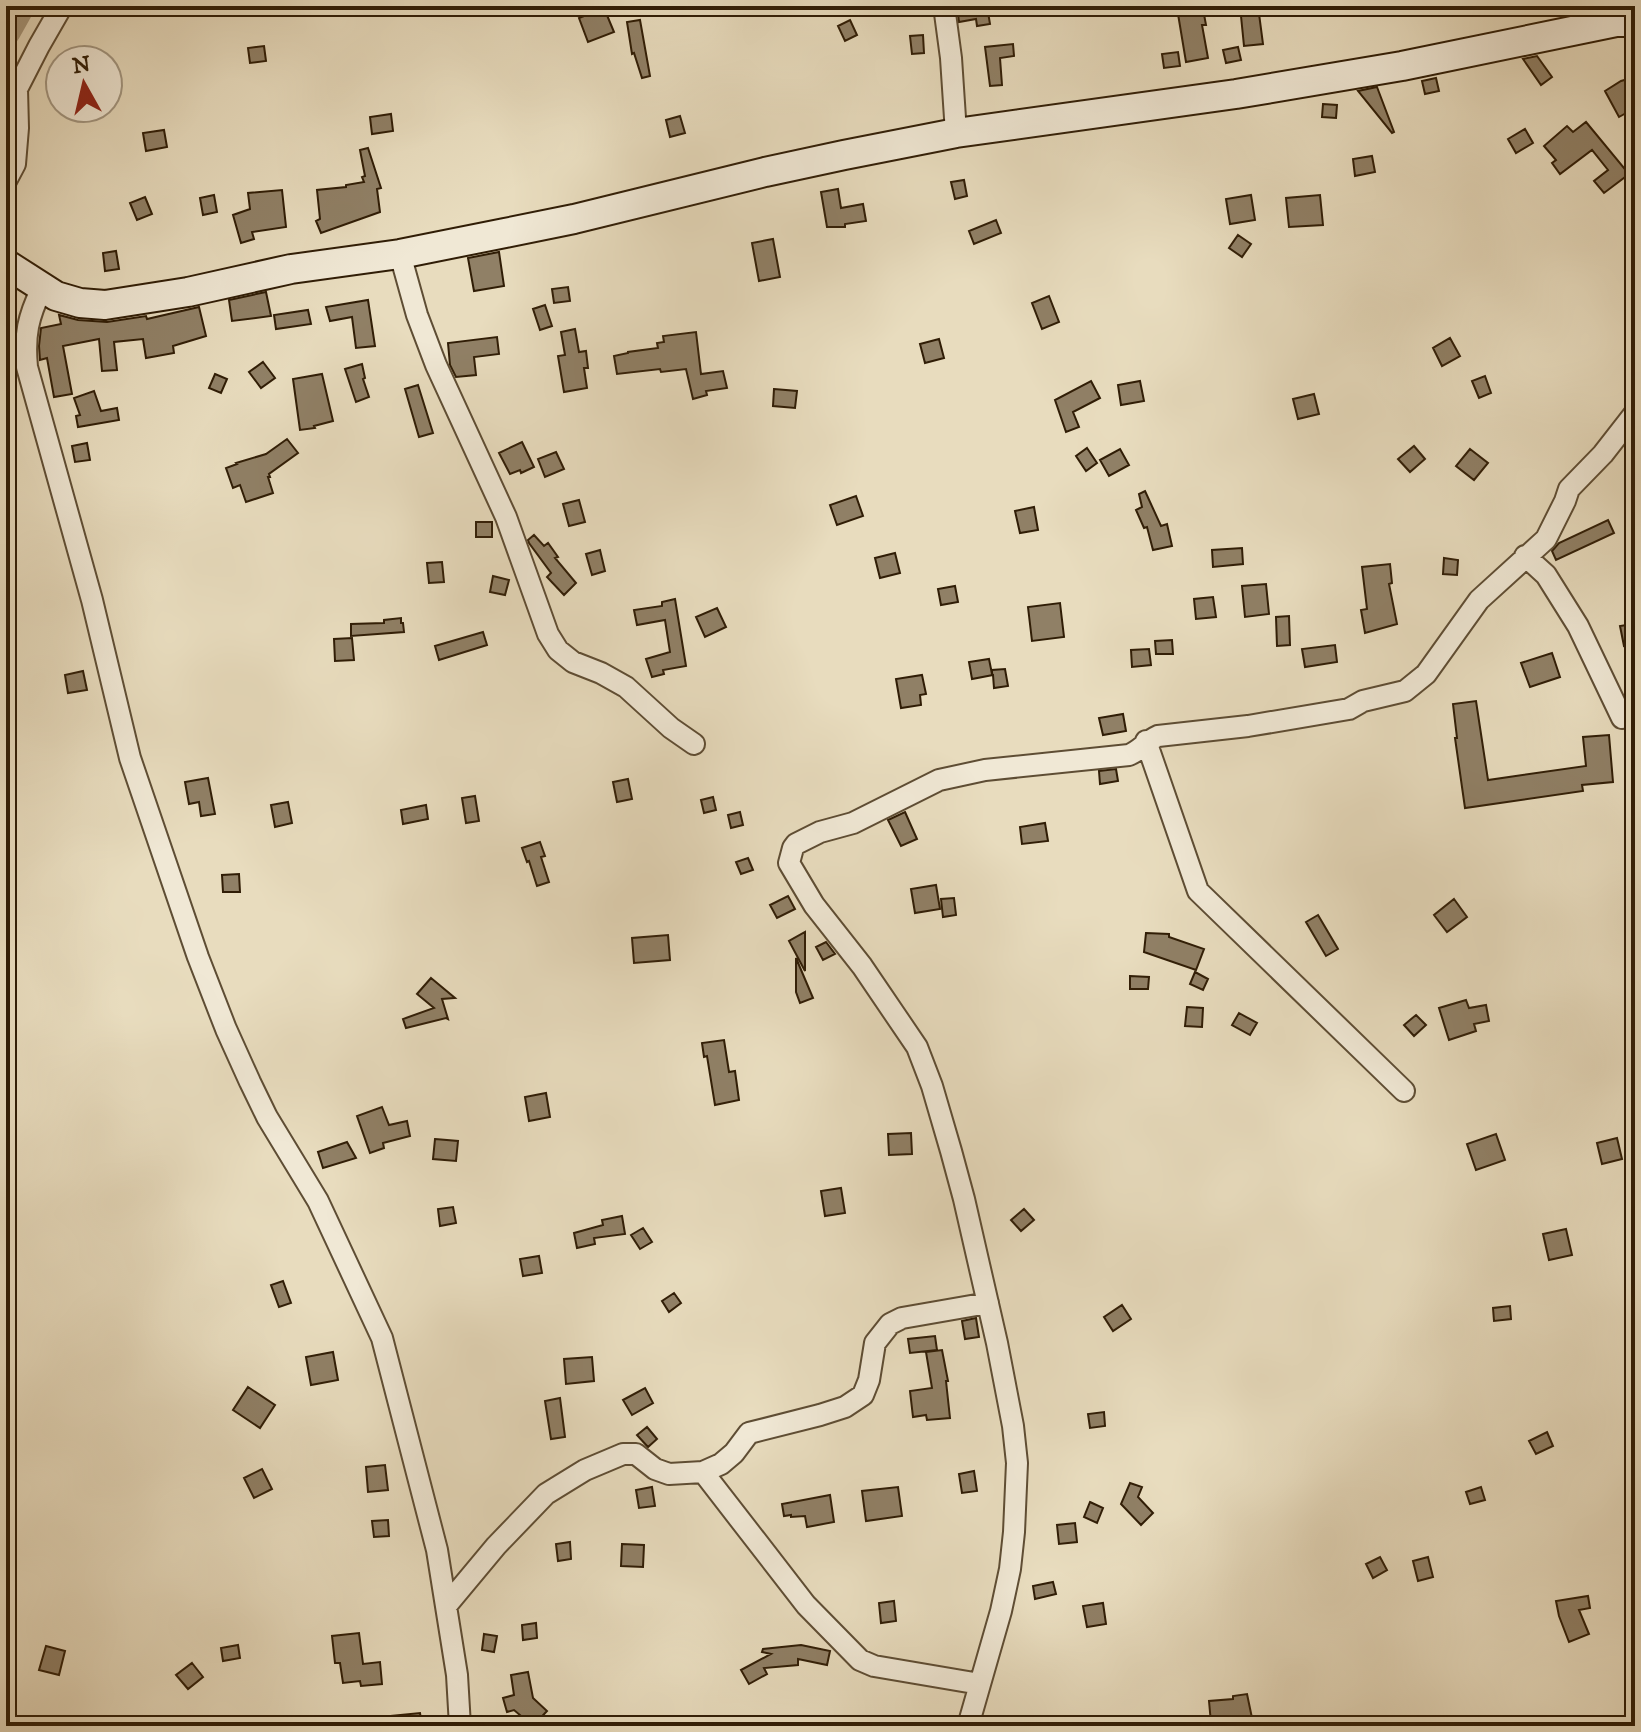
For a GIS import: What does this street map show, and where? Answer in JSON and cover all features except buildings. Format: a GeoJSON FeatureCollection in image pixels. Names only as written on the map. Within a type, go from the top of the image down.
{"type":"FeatureCollection","features":[{"type":"Feature","properties":{"kind":"main road"},"geometry":{"type":"LineString","coordinates":[[6,264],[56,296],[105,305],[188,292],[291,269],[400,254],[574,219],[831,157],[956,133],[1236,94],[1402,66],[1618,17]]}},
{"type":"Feature","properties":{"kind":"street"},"geometry":{"type":"LineString","coordinates":[[6,181],[15,164],[17,89],[62,6]]}},
{"type":"Feature","properties":{"kind":"street"},"geometry":{"type":"LineString","coordinates":[[944,6],[956,133]]}},
{"type":"Feature","properties":{"kind":"street"},"geometry":{"type":"LineString","coordinates":[[400,254],[417,315],[436,365],[506,517],[548,634],[558,650],[573,662],[626,687],[671,728],[694,744]]}},
{"type":"Feature","properties":{"kind":"street"},"geometry":{"type":"LineString","coordinates":[[42,288],[27,324],[27,367],[92,600],[130,758],[226,1029],[267,1117],[318,1201],[382,1338],[437,1550],[457,1675],[460,1726]]}},
{"type":"Feature","properties":{"kind":"street"},"geometry":{"type":"LineString","coordinates":[[968,1726],[1010,1569],[1017,1463],[1013,1426],[964,1199],[932,1086],[917,1047],[862,966],[814,905],[789,863],[793,848],[820,832],[853,823],[939,780],[985,770],[1129,755],[1158,736],[1248,726],[1349,709],[1363,701],[1405,691],[1426,674],[1479,600],[1546,539],[1569,489],[1603,454],[1635,413]]}},
{"type":"Feature","properties":{"kind":"street"},"geometry":{"type":"LineString","coordinates":[[1525,556],[1546,575],[1578,626],[1622,718]]}},
{"type":"Feature","properties":{"kind":"street"},"geometry":{"type":"LineString","coordinates":[[1146,741],[1198,891],[1404,1091]]}},
{"type":"Feature","properties":{"kind":"street"},"geometry":{"type":"LineString","coordinates":[[446,1606],[496,1546],[546,1494],[585,1470],[623,1454],[636,1454],[655,1469],[669,1474],[703,1472],[721,1464],[734,1453],[749,1433],[845,1407],[863,1395],[869,1380],[875,1343],[890,1324],[902,1318],[988,1303]]}},
{"type":"Feature","properties":{"kind":"street"},"geometry":{"type":"LineString","coordinates":[[703,1472],[806,1605],[860,1660],[874,1666],[980,1684]]}},
{"type":"Feature","properties":{"kind":"waterway"},"geometry":{"type":"LineString","coordinates":[[6,31],[20,6]]}}]}
